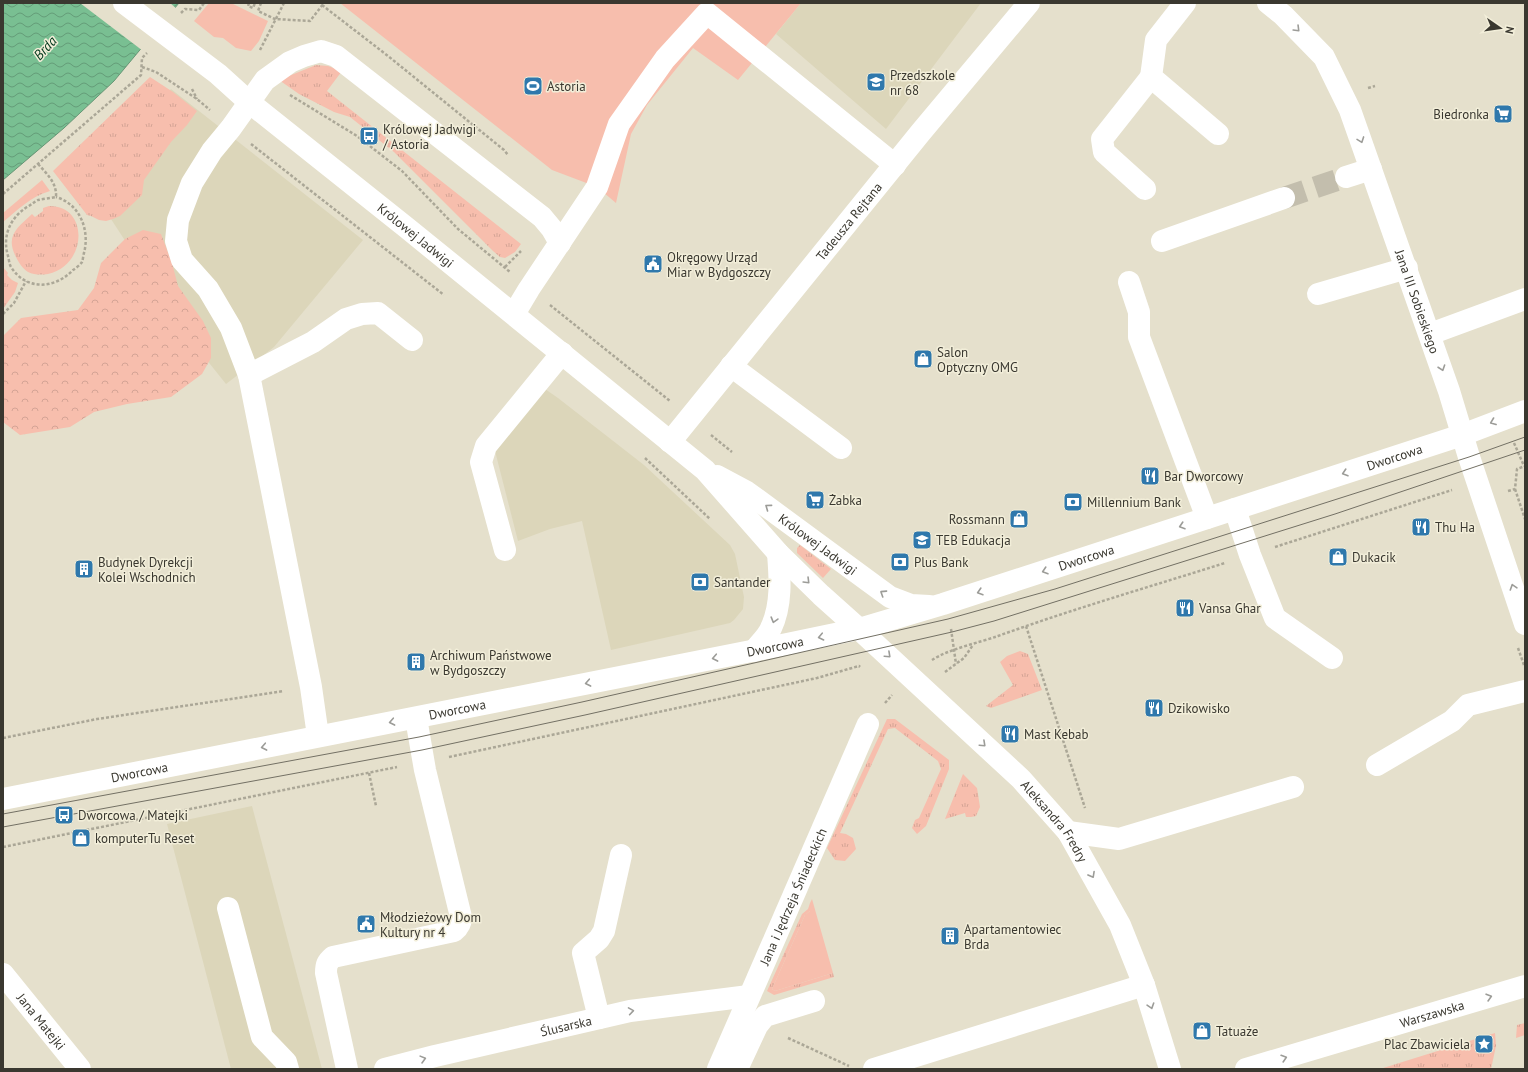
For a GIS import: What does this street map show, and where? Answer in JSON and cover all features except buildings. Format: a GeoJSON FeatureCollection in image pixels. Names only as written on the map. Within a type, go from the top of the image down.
{"type":"FeatureCollection","features":[{"type":"Feature","properties":{"kind":"street","name":"Królowej Jadwigi"},"geometry":{"type":"LineString","coordinates":[[124,3],[218,74],[249,102],[514,314],[705,470],[778,553],[821,595],[859,628]]}},
{"type":"Feature","properties":{"kind":"street","name":"Tadeusza Rejtana"},"geometry":{"type":"LineString","coordinates":[[670,442],[1029,3]]}},
{"type":"Feature","properties":{"kind":"street"},"geometry":{"type":"LineString","coordinates":[[1145,189],[1104,152],[1102,139],[1151,77],[1156,40],[1185,3]]}},
{"type":"Feature","properties":{"kind":"street","name":"Jana III Sobieskiego"},"geometry":{"type":"LineString","coordinates":[[1268,3],[1283,15],[1324,57],[1350,110],[1430,334],[1525,624]]}},
{"type":"Feature","properties":{"kind":"street"},"geometry":{"type":"LineString","coordinates":[[514,314],[597,187],[619,124],[665,59],[710,8],[895,165]]}},
{"type":"Feature","properties":{"kind":"street"},"geometry":{"type":"LineString","coordinates":[[318,736],[311,687],[249,376],[231,328],[208,289],[182,260],[176,241],[178,220],[192,183],[212,151],[232,128],[265,80],[290,62],[321,51],[336,56],[542,217],[552,229],[560,243]]}},
{"type":"Feature","properties":{"kind":"street"},"geometry":{"type":"LineString","coordinates":[[1151,77],[1218,134]]}},
{"type":"Feature","properties":{"kind":"street"},"geometry":{"type":"LineString","coordinates":[[1346,177],[1371,169]]}},
{"type":"Feature","properties":{"kind":"street"},"geometry":{"type":"LineString","coordinates":[[1162,241],[1284,198]]}},
{"type":"Feature","properties":{"kind":"street"},"geometry":{"type":"LineString","coordinates":[[1318,294],[1406,268]]}},
{"type":"Feature","properties":{"kind":"street"},"geometry":{"type":"LineString","coordinates":[[1129,282],[1139,312],[1139,337],[1207,518]]}},
{"type":"Feature","properties":{"kind":"street"},"geometry":{"type":"LineString","coordinates":[[1430,334],[1525,299]]}},
{"type":"Feature","properties":{"kind":"street"},"geometry":{"type":"LineString","coordinates":[[249,376],[313,342],[346,319],[362,314],[378,312],[412,340]]}},
{"type":"Feature","properties":{"kind":"street"},"geometry":{"type":"LineString","coordinates":[[504,550],[481,462],[486,446],[543,374],[562,353]]}},
{"type":"Feature","properties":{"kind":"street"},"geometry":{"type":"LineString","coordinates":[[732,366],[842,448]]}},
{"type":"Feature","properties":{"kind":"street","name":"Dworcowa"},"geometry":{"type":"LineString","coordinates":[[3,798],[754,651],[859,628],[1017,580],[1235,509],[1462,434],[1525,411]]}},
{"type":"Feature","properties":{"kind":"street","name":"Królowej Jadwigi"},"geometry":{"type":"LineString","coordinates":[[705,470],[747,492],[890,597],[911,605],[934,606]]}},
{"type":"Feature","properties":{"kind":"street"},"geometry":{"type":"LineString","coordinates":[[1235,509],[1250,555],[1275,618],[1332,658]]}},
{"type":"Feature","properties":{"kind":"street"},"geometry":{"type":"LineString","coordinates":[[754,651],[771,629],[777,609],[780,582],[778,553]]}},
{"type":"Feature","properties":{"kind":"street","name":"Aleksandra Fredry"},"geometry":{"type":"LineString","coordinates":[[859,628],[1021,779],[1068,832],[1120,925],[1144,985],[1170,1069]]}},
{"type":"Feature","properties":{"kind":"street"},"geometry":{"type":"LineString","coordinates":[[1377,765],[1452,721],[1468,706],[1525,691]]}},
{"type":"Feature","properties":{"kind":"street"},"geometry":{"type":"LineString","coordinates":[[347,1069],[326,973],[326,965],[330,959],[333,957],[454,931],[461,921],[425,770],[416,718]]}},
{"type":"Feature","properties":{"kind":"street","name":"Jana i Jędrzeja Śniadeckich"},"geometry":{"type":"LineString","coordinates":[[718,1069],[868,724]]}},
{"type":"Feature","properties":{"kind":"street"},"geometry":{"type":"LineString","coordinates":[[1068,832],[1119,838],[1293,787]]}},
{"type":"Feature","properties":{"kind":"street"},"geometry":{"type":"LineString","coordinates":[[599,1018],[583,953],[599,939],[604,931],[621,855]]}},
{"type":"Feature","properties":{"kind":"street"},"geometry":{"type":"LineString","coordinates":[[228,908],[262,1037],[286,1062],[288,1069]]}},
{"type":"Feature","properties":{"kind":"street","name":"Jana Matejki"},"geometry":{"type":"LineString","coordinates":[[3,974],[80,1069]]}},
{"type":"Feature","properties":{"kind":"street"},"geometry":{"type":"LineString","coordinates":[[874,1069],[1144,985]]}},
{"type":"Feature","properties":{"kind":"street","name":"Warszawska"},"geometry":{"type":"LineString","coordinates":[[1246,1069],[1525,986]]}},
{"type":"Feature","properties":{"kind":"street","name":"Ślusarska"},"geometry":{"type":"LineString","coordinates":[[385,1069],[630,1011],[749,996]]}},
{"type":"Feature","properties":{"kind":"street"},"geometry":{"type":"LineString","coordinates":[[737,1069],[757,1026],[765,1016],[814,1001]]}},
{"type":"Feature","properties":{"kind":"path"},"geometry":{"type":"LineString","coordinates":[[180,14],[185,9],[199,10],[204,3]]}},
{"type":"Feature","properties":{"kind":"path"},"geometry":{"type":"LineString","coordinates":[[249,3],[248,6],[253,8],[255,3]]}},
{"type":"Feature","properties":{"kind":"path"},"geometry":{"type":"LineString","coordinates":[[261,3],[258,11],[275,19],[310,21],[324,3]]}},
{"type":"Feature","properties":{"kind":"path"},"geometry":{"type":"LineString","coordinates":[[3,194],[141,75],[142,58],[152,47]]}},
{"type":"Feature","properties":{"kind":"path"},"geometry":{"type":"LineString","coordinates":[[142,67],[156,72],[181,90],[197,99],[446,297]]}},
{"type":"Feature","properties":{"kind":"path"},"geometry":{"type":"LineString","coordinates":[[38,164],[53,182],[56,197]]}},
{"type":"Feature","properties":{"kind":"path"},"geometry":{"type":"LineString","coordinates":[[56,197],[69,204],[78,212],[85,228],[86,244],[82,262],[67,276],[51,284],[36,285],[20,278],[10,267],[6,250],[5,236],[10,224],[20,211],[37,201],[56,197]]}},
{"type":"Feature","properties":{"kind":"path"},"geometry":{"type":"LineString","coordinates":[[3,314],[14,303],[26,281]]}},
{"type":"Feature","properties":{"kind":"path"},"geometry":{"type":"LineString","coordinates":[[640,454],[712,521]]}},
{"type":"Feature","properties":{"kind":"path"},"geometry":{"type":"LineString","coordinates":[[1515,489],[1525,518]]}},
{"type":"Feature","properties":{"kind":"path"},"geometry":{"type":"LineString","coordinates":[[1026,626],[1086,810],[1098,836]]}},
{"type":"Feature","properties":{"kind":"path"},"geometry":{"type":"LineString","coordinates":[[817,678],[859,666],[864,671]]}},
{"type":"Feature","properties":{"kind":"path"},"geometry":{"type":"LineString","coordinates":[[3,738],[97,719],[311,687]]}},
{"type":"Feature","properties":{"kind":"path"},"geometry":{"type":"LineString","coordinates":[[886,691],[892,696]]}},
{"type":"Feature","properties":{"kind":"path"},"geometry":{"type":"LineString","coordinates":[[369,773],[376,806]]}},
{"type":"Feature","properties":{"kind":"path"},"geometry":{"type":"LineString","coordinates":[[781,1034],[855,1069]]}},
{"type":"Feature","properties":{"kind":"shaded area","name":"Przedszkole nr 68"},"geometry":{"type":"Polygon","coordinates":[[[801,3],[981,3],[886,129],[776,34],[801,3]]]}},
{"type":"Feature","properties":{"kind":"shaded area"},"geometry":{"type":"Polygon","coordinates":[[[171,89],[363,240],[274,347],[226,384],[186,334],[92,190],[171,89]]]}},
{"type":"Feature","properties":{"kind":"shaded area"},"geometry":{"type":"Polygon","coordinates":[[[545,389],[644,465],[730,545],[735,554],[744,597],[743,609],[734,620],[730,623],[611,650],[582,521],[550,529],[518,541],[495,451],[545,389]]]}},
{"type":"Feature","properties":{"kind":"shaded area"},"geometry":{"type":"Polygon","coordinates":[[[252,806],[322,1069],[231,1069],[167,824],[252,806]]]}},
{"type":"Feature","properties":{"kind":"green space"},"geometry":{"type":"Polygon","coordinates":[[[209,3],[231,3],[268,21],[259,41],[251,51],[236,48],[223,38],[214,37],[194,21],[209,3]]]}},
{"type":"Feature","properties":{"kind":"green space","name":"Astoria"},"geometry":{"type":"Polygon","coordinates":[[[340,3],[801,3],[738,80],[693,48],[647,105],[631,134],[616,203],[597,187],[552,170],[340,3]]]}},
{"type":"Feature","properties":{"kind":"green space"},"geometry":{"type":"Polygon","coordinates":[[[316,65],[328,66],[342,71],[327,91],[521,244],[515,252],[505,258],[500,257],[394,152],[350,117],[334,112],[299,94],[279,80],[316,65]]]}},
{"type":"Feature","properties":{"kind":"green space"},"geometry":{"type":"Polygon","coordinates":[[[150,77],[173,92],[197,111],[187,125],[171,142],[144,180],[142,195],[120,216],[106,221],[99,220],[87,215],[53,171],[150,77]]]}},
{"type":"Feature","properties":{"kind":"green space"},"geometry":{"type":"Polygon","coordinates":[[[42,180],[50,191],[31,200],[3,222],[3,213],[42,180]]]}},
{"type":"Feature","properties":{"kind":"green space"},"geometry":{"type":"Polygon","coordinates":[[[49,206],[62,208],[71,215],[77,225],[78,236],[76,248],[71,259],[61,268],[48,274],[33,274],[22,267],[18,261],[13,250],[12,238],[17,228],[32,214],[35,217],[43,211],[43,208],[49,206]]]}},
{"type":"Feature","properties":{"kind":"green space"},"geometry":{"type":"Polygon","coordinates":[[[143,230],[161,234],[172,263],[178,286],[203,321],[211,338],[211,358],[202,374],[171,397],[127,404],[94,412],[70,427],[20,435],[3,422],[3,336],[21,318],[78,310],[94,288],[101,263],[125,239],[143,230]]]}},
{"type":"Feature","properties":{"kind":"green space"},"geometry":{"type":"Polygon","coordinates":[[[3,267],[8,273],[7,275],[18,283],[15,292],[3,309],[3,267]]]}},
{"type":"Feature","properties":{"kind":"green space"},"geometry":{"type":"Polygon","coordinates":[[[800,545],[831,569],[823,578],[797,553],[797,548],[800,545]]]}},
{"type":"Feature","properties":{"kind":"green space"},"geometry":{"type":"Polygon","coordinates":[[[1020,651],[1028,654],[1042,690],[991,708],[986,706],[1013,685],[1000,662],[1007,656],[1020,651]]]}},
{"type":"Feature","properties":{"kind":"green space"},"geometry":{"type":"Polygon","coordinates":[[[887,719],[895,719],[949,760],[949,769],[926,826],[917,834],[912,828],[915,820],[919,818],[941,769],[938,761],[895,728],[888,729],[840,833],[846,834],[853,838],[856,849],[845,861],[835,860],[827,848],[887,719]]]}},
{"type":"Feature","properties":{"kind":"green space"},"geometry":{"type":"Polygon","coordinates":[[[963,774],[977,788],[980,807],[976,816],[966,817],[965,813],[945,819],[963,774]]]}},
{"type":"Feature","properties":{"kind":"green space"},"geometry":{"type":"Polygon","coordinates":[[[812,899],[833,973],[775,991],[772,989],[805,915],[810,911],[810,903],[812,899]]]}},
{"type":"Feature","properties":{"kind":"green space"},"geometry":{"type":"Polygon","coordinates":[[[810,903],[810,911],[805,915],[772,989],[775,991],[833,973],[834,977],[774,995],[767,991],[802,914],[808,909],[810,903]]]}},
{"type":"Feature","properties":{"kind":"green space"},"geometry":{"type":"Polygon","coordinates":[[[1525,1023],[1525,1035],[1516,1038],[1517,1025],[1525,1023]]]}},
{"type":"Feature","properties":{"kind":"green space"},"geometry":{"type":"Polygon","coordinates":[[[1495,1033],[1496,1046],[1491,1069],[1380,1069],[1495,1033]]]}},
{"type":"Feature","properties":{"kind":"water","name":"Brda"},"geometry":{"type":"Polygon","coordinates":[[[3,3],[179,3],[114,81],[64,128],[3,180],[3,3]]]}},
{"type":"Feature","properties":{"kind":"pier"},"geometry":{"type":"Polygon","coordinates":[[[80,3],[170,3],[177,9],[143,51],[80,3]]]}},
{"type":"Feature","properties":{"kind":"tunnel"},"geometry":{"type":"LineString","coordinates":[[1284,198],[1346,177]]}},
{"type":"Feature","properties":{"kind":"tram line"},"geometry":{"type":"LineString","coordinates":[[3,814],[419,737],[582,702],[948,619],[1055,589],[1469,457],[1525,437]]}},
{"type":"Feature","properties":{"kind":"tram line"},"geometry":{"type":"LineString","coordinates":[[3,827],[422,750],[585,715],[952,632],[994,621],[1335,514],[1525,450]]}},
{"type":"Feature","properties":{"kind":"place","name":"Przedszkole nr 68"},"geometry":{"type":"Point","coordinates":[876,82]}},
{"type":"Feature","properties":{"kind":"place","name":"Astoria"},"geometry":{"type":"Point","coordinates":[533,86]}},
{"type":"Feature","properties":{"kind":"place","name":"Biedronka"},"geometry":{"type":"Point","coordinates":[1503,114]}},
{"type":"Feature","properties":{"kind":"place","name":"Królowej Jadwigi / Astoria"},"geometry":{"type":"Point","coordinates":[369,136]}},
{"type":"Feature","properties":{"kind":"place","name":"Okręgowy Urząd Miar w Bydgoszczy"},"geometry":{"type":"Point","coordinates":[653,264]}},
{"type":"Feature","properties":{"kind":"place","name":"Salon Optyczny OMG"},"geometry":{"type":"Point","coordinates":[923,359]}},
{"type":"Feature","properties":{"kind":"place","name":"Bar Dworcowy"},"geometry":{"type":"Point","coordinates":[1150,476]}},
{"type":"Feature","properties":{"kind":"place","name":"Żabka"},"geometry":{"type":"Point","coordinates":[815,500]}},
{"type":"Feature","properties":{"kind":"place","name":"Millennium Bank"},"geometry":{"type":"Point","coordinates":[1073,502]}},
{"type":"Feature","properties":{"kind":"place","name":"Rossmann"},"geometry":{"type":"Point","coordinates":[1019,519]}},
{"type":"Feature","properties":{"kind":"place","name":"Thu Ha"},"geometry":{"type":"Point","coordinates":[1421,527]}},
{"type":"Feature","properties":{"kind":"place","name":"TEB Edukacja"},"geometry":{"type":"Point","coordinates":[922,540]}},
{"type":"Feature","properties":{"kind":"place","name":"Dukacik"},"geometry":{"type":"Point","coordinates":[1338,557]}},
{"type":"Feature","properties":{"kind":"place","name":"Plus Bank"},"geometry":{"type":"Point","coordinates":[900,562]}},
{"type":"Feature","properties":{"kind":"place","name":"Budynek Dyrekcji Kolei Wschodnich"},"geometry":{"type":"Point","coordinates":[84,569]}},
{"type":"Feature","properties":{"kind":"place","name":"Santander"},"geometry":{"type":"Point","coordinates":[700,582]}},
{"type":"Feature","properties":{"kind":"place","name":"Vansa Ghar"},"geometry":{"type":"Point","coordinates":[1185,608]}},
{"type":"Feature","properties":{"kind":"place","name":"Archiwum Państwowe w Bydgoszczy"},"geometry":{"type":"Point","coordinates":[416,662]}},
{"type":"Feature","properties":{"kind":"place","name":"Dzikowisko"},"geometry":{"type":"Point","coordinates":[1154,708]}},
{"type":"Feature","properties":{"kind":"place","name":"Mast Kebab"},"geometry":{"type":"Point","coordinates":[1010,734]}},
{"type":"Feature","properties":{"kind":"place","name":"Dworcowa / Matejki"},"geometry":{"type":"Point","coordinates":[64,815]}},
{"type":"Feature","properties":{"kind":"place","name":"komputerTu Reset"},"geometry":{"type":"Point","coordinates":[81,838]}},
{"type":"Feature","properties":{"kind":"place","name":"Młodzieżowy Dom Kultury nr 4"},"geometry":{"type":"Point","coordinates":[366,924]}},
{"type":"Feature","properties":{"kind":"place","name":"Apartamentowiec Brda"},"geometry":{"type":"Point","coordinates":[950,936]}},
{"type":"Feature","properties":{"kind":"place","name":"Tatuaże"},"geometry":{"type":"Point","coordinates":[1202,1031]}},
{"type":"Feature","properties":{"kind":"place","name":"Plac Zbawiciela"},"geometry":{"type":"Point","coordinates":[1484,1044]}}]}
